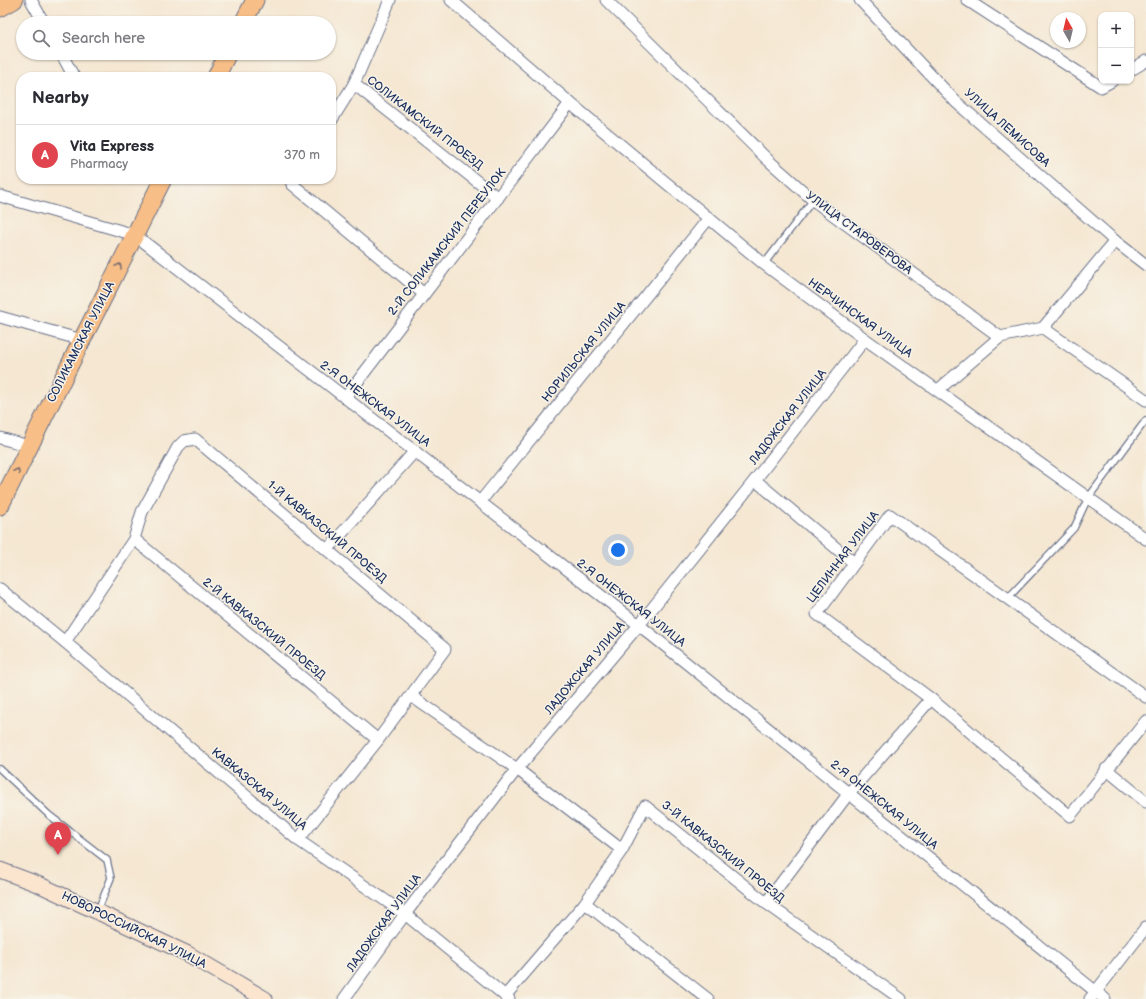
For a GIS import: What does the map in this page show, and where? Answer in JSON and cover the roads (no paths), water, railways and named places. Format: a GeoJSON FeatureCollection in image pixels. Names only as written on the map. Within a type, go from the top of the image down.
{"type":"FeatureCollection","features":[{"type":"Feature","properties":{"kind":"main road"},"geometry":{"type":"LineString","coordinates":[[0,8],[14,0]]}},
{"type":"Feature","properties":{"kind":"main road"},"geometry":{"type":"LineString","coordinates":[[247,16],[255,0]]}},
{"type":"Feature","properties":{"kind":"main road"},"geometry":{"type":"LineString","coordinates":[[218,72],[224,60]]}},
{"type":"Feature","properties":{"kind":"main road","name":"СОЛИКАМСКАЯ УЛИЦА"},"geometry":{"type":"LineString","coordinates":[[0,506],[161,184]]}},
{"type":"Feature","properties":{"kind":"street"},"geometry":{"type":"LineString","coordinates":[[31,0],[40,16]]}},
{"type":"Feature","properties":{"kind":"street"},"geometry":{"type":"LineString","coordinates":[[336,113],[354,84],[390,0]]}},
{"type":"Feature","properties":{"kind":"street","name":"НЕРЧИНСКАЯ УЛИЦА"},"geometry":{"type":"LineString","coordinates":[[451,0],[462,4],[570,103],[764,264],[1146,539]]}},
{"type":"Feature","properties":{"kind":"street","name":"УЛИЦА СТАРОВЕРОВА"},"geometry":{"type":"LineString","coordinates":[[606,0],[768,160],[813,200],[1000,337]]}},
{"type":"Feature","properties":{"kind":"street","name":"УЛИЦА ЛЕМИСОВА"},"geometry":{"type":"LineString","coordinates":[[860,0],[956,102],[1115,241],[1146,265]]}},
{"type":"Feature","properties":{"kind":"street"},"geometry":{"type":"LineString","coordinates":[[967,0],[1102,87],[1107,84]]}},
{"type":"Feature","properties":{"kind":"street"},"geometry":{"type":"LineString","coordinates":[[65,60],[71,72]]}},
{"type":"Feature","properties":{"kind":"street"},"geometry":{"type":"LineString","coordinates":[[1134,68],[1146,61]]}},
{"type":"Feature","properties":{"kind":"street","name":"СОЛИКАМСКИЙ ПРОЕЗД"},"geometry":{"type":"LineString","coordinates":[[354,84],[498,198]]}},
{"type":"Feature","properties":{"kind":"street","name":"2-Й СОЛИКАМСКИЙ ПЕРЕУЛОК"},"geometry":{"type":"LineString","coordinates":[[345,398],[570,103]]}},
{"type":"Feature","properties":{"kind":"street"},"geometry":{"type":"LineString","coordinates":[[292,184],[424,294]]}},
{"type":"Feature","properties":{"kind":"street"},"geometry":{"type":"LineString","coordinates":[[0,196],[135,235]]}},
{"type":"Feature","properties":{"kind":"street","name":"НОРИЛЬСКАЯ УЛИЦА"},"geometry":{"type":"LineString","coordinates":[[480,502],[709,218]]}},
{"type":"Feature","properties":{"kind":"street","name":"2-Я ОНЕЖСКАЯ УЛИЦА"},"geometry":{"type":"LineString","coordinates":[[135,235],[639,625],[849,793],[1093,995],[1105,999]]}},
{"type":"Feature","properties":{"kind":"street"},"geometry":{"type":"LineString","coordinates":[[938,390],[1000,337],[1043,328],[1115,241]]}},
{"type":"Feature","properties":{"kind":"street"},"geometry":{"type":"LineString","coordinates":[[0,317],[82,340]]}},
{"type":"Feature","properties":{"kind":"street"},"geometry":{"type":"LineString","coordinates":[[1043,328],[1146,400]]}},
{"type":"Feature","properties":{"kind":"street","name":"ЛАДОЖСКАЯ УЛИЦА"},"geometry":{"type":"LineString","coordinates":[[344,999],[405,914],[516,769],[639,625],[755,480],[865,338]]}},
{"type":"Feature","properties":{"kind":"street"},"geometry":{"type":"LineString","coordinates":[[0,438],[29,446]]}},
{"type":"Feature","properties":{"kind":"street","name":"1-Й КАВКАЗСКИЙ ПРОЕЗД"},"geometry":{"type":"LineString","coordinates":[[65,642],[134,539],[142,512],[178,447],[184,441],[195,439],[445,649],[378,740],[298,840]]}},
{"type":"Feature","properties":{"kind":"street"},"geometry":{"type":"LineString","coordinates":[[327,550],[415,451]]}},
{"type":"Feature","properties":{"kind":"street"},"geometry":{"type":"LineString","coordinates":[[755,480],[854,563]]}},
{"type":"Feature","properties":{"kind":"street","name":"ЦЕЛИННАЯ УЛИЦА"},"geometry":{"type":"LineString","coordinates":[[931,699],[817,614],[890,515],[1008,598]]}},
{"type":"Feature","properties":{"kind":"street","name":"2-Й КАВКАЗСКИЙ ПРОЕЗД"},"geometry":{"type":"LineString","coordinates":[[134,539],[378,740]]}},
{"type":"Feature","properties":{"kind":"street","name":"КАВКАЗСКАЯ УЛИЦА"},"geometry":{"type":"LineString","coordinates":[[0,589],[65,642],[298,840],[405,914],[507,997]]}},
{"type":"Feature","properties":{"kind":"street"},"geometry":{"type":"LineString","coordinates":[[1008,598],[1146,697]]}},
{"type":"Feature","properties":{"kind":"street"},"geometry":{"type":"LineString","coordinates":[[411,696],[516,769],[622,850]]}},
{"type":"Feature","properties":{"kind":"street"},"geometry":{"type":"LineString","coordinates":[[766,903],[849,793],[931,699],[1070,816],[1106,769],[1146,721]]}},
{"type":"Feature","properties":{"kind":"street"},"geometry":{"type":"LineString","coordinates":[[1106,769],[1146,802]]}},
{"type":"Feature","properties":{"kind":"street","name":"3-Й КАВКАЗСКИЙ ПРОЕЗД"},"geometry":{"type":"LineString","coordinates":[[507,997],[585,903],[622,850],[645,806],[766,903],[901,999]]}},
{"type":"Feature","properties":{"kind":"street","name":"НОВОРОССИЙСКАЯ УЛИЦА"},"geometry":{"type":"LineString","coordinates":[[0,870],[40,885],[188,954],[265,999]]}},
{"type":"Feature","properties":{"kind":"street"},"geometry":{"type":"LineString","coordinates":[[585,903],[708,999]]}},
{"type":"Feature","properties":{"kind":"street"},"geometry":{"type":"LineString","coordinates":[[1093,995],[1146,927]]}},
{"type":"Feature","properties":{"kind":"lane"},"geometry":{"type":"LineString","coordinates":[[764,264],[813,200]]}},
{"type":"Feature","properties":{"kind":"lane"},"geometry":{"type":"LineString","coordinates":[[1008,598],[1074,528],[1088,498],[1146,420]]}},
{"type":"Feature","properties":{"kind":"lane"},"geometry":{"type":"LineString","coordinates":[[0,769],[49,815],[107,860],[111,878],[97,911]]}},
{"type":"Feature","properties":{"kind":"place","name":"Vita Express"},"geometry":{"type":"Point","coordinates":[58,855]}}]}
